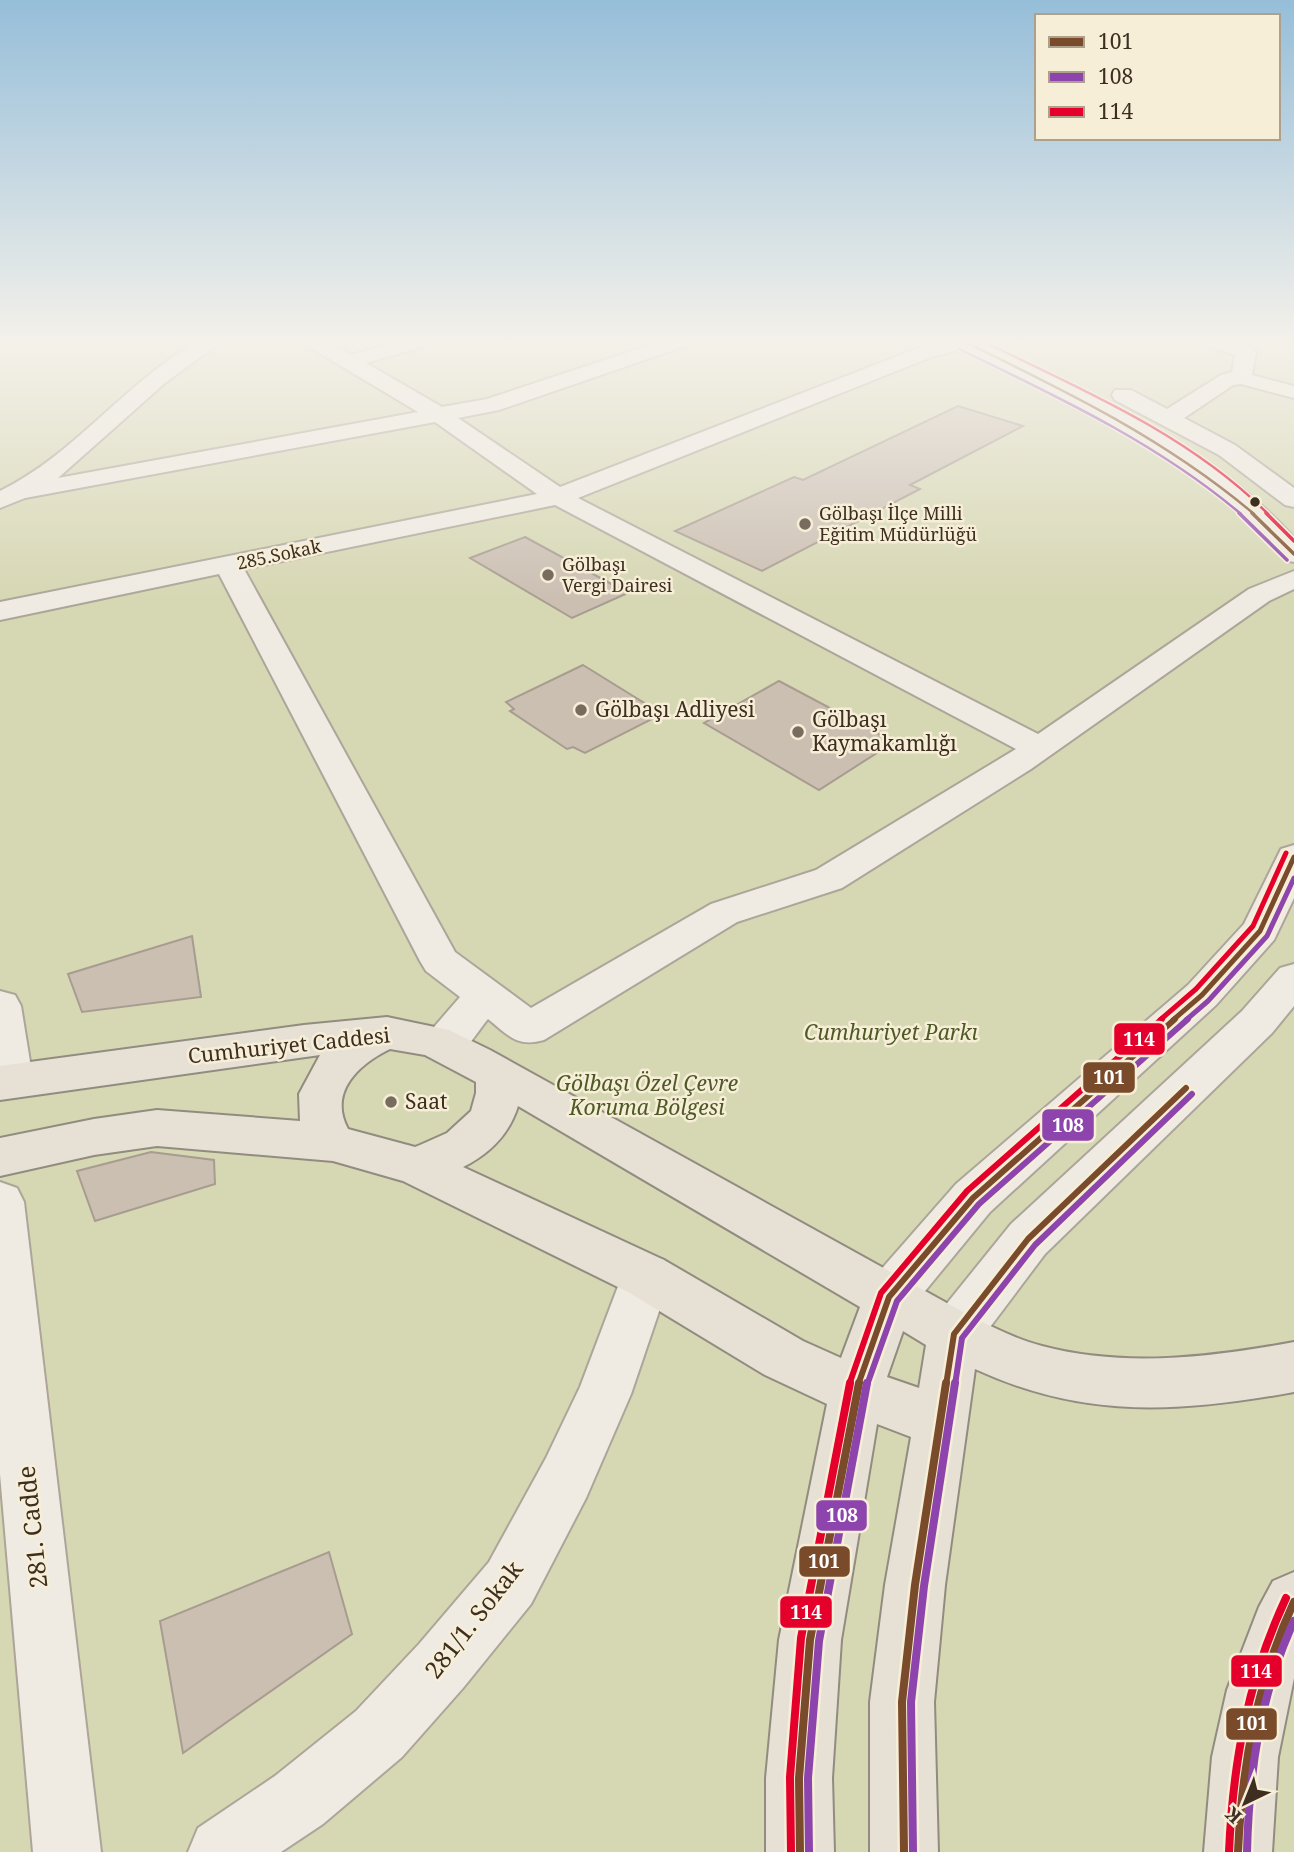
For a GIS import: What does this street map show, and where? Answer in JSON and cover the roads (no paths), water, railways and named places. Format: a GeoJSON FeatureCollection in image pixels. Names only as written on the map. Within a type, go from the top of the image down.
{"type":"FeatureCollection","features":[{"type":"Feature","properties":{"kind":"main road","name":"Cumhuriyet Caddesi"},"geometry":{"type":"LineString","coordinates":[[5,1081],[387,1032],[413,1035],[443,1045],[497,1074],[954,1334],[1002,1357],[1044,1371],[1151,1383],[1202,1380],[1294,1367]]}},
{"type":"Feature","properties":{"kind":"main road"},"geometry":{"type":"LineString","coordinates":[[333,1143],[323,1129],[319,1113],[320,1093],[331,1071],[345,1055],[387,1032]]}},
{"type":"Feature","properties":{"kind":"main road"},"geometry":{"type":"LineString","coordinates":[[415,1166],[445,1157],[473,1140],[488,1123],[497,1102],[500,1087],[497,1074]]}},
{"type":"Feature","properties":{"kind":"main road"},"geometry":{"type":"LineString","coordinates":[[0,1157],[94,1137],[157,1128],[333,1143],[415,1166],[646,1276],[783,1358],[856,1391],[940,1422]]}},
{"type":"Feature","properties":{"kind":"main road"},"geometry":{"type":"LineString","coordinates":[[800,1852],[799,1778],[810,1640],[856,1391],[890,1297]]}},
{"type":"Feature","properties":{"kind":"main road"},"geometry":{"type":"LineString","coordinates":[[904,1852],[902,1702],[915,1585],[954,1334]]}},
{"type":"Feature","properties":{"kind":"main road"},"geometry":{"type":"LineString","coordinates":[[1238,1852],[1237,1830],[1247,1747],[1261,1680],[1294,1602]]}},
{"type":"Feature","properties":{"kind":"street"},"geometry":{"type":"LineString","coordinates":[[25,491],[58,468],[104,427]]}},
{"type":"Feature","properties":{"kind":"street"},"geometry":{"type":"LineString","coordinates":[[0,501],[25,491],[371,427]]}},
{"type":"Feature","properties":{"kind":"street"},"geometry":{"type":"LineString","coordinates":[[457,427],[558,497],[1040,748]]}},
{"type":"Feature","properties":{"kind":"street","name":"285.Sokak"},"geometry":{"type":"LineString","coordinates":[[0,611],[558,497],[729,427]]}},
{"type":"Feature","properties":{"kind":"street"},"geometry":{"type":"LineString","coordinates":[[1130,427],[1195,465],[1236,493],[1277,531],[1294,554]]}},
{"type":"Feature","properties":{"kind":"street"},"geometry":{"type":"LineString","coordinates":[[1186,427],[1227,450],[1294,500]]}},
{"type":"Feature","properties":{"kind":"street"},"geometry":{"type":"LineString","coordinates":[[228,565],[440,961],[529,1029],[724,913],[829,879],[1040,748],[1259,595],[1294,579]]}},
{"type":"Feature","properties":{"kind":"street"},"geometry":{"type":"LineString","coordinates":[[890,1297],[973,1198],[1202,995],[1259,931],[1294,857]]}},
{"type":"Feature","properties":{"kind":"street"},"geometry":{"type":"LineString","coordinates":[[954,1334],[1028,1239],[1257,1022],[1294,978]]}},
{"type":"Feature","properties":{"kind":"street"},"geometry":{"type":"LineString","coordinates":[[443,1045],[485,995]]}},
{"type":"Feature","properties":{"kind":"street"},"geometry":{"type":"LineString","coordinates":[[0,1006],[5,1081]]}},
{"type":"Feature","properties":{"kind":"street","name":"281. Cadde"},"geometry":{"type":"LineString","coordinates":[[0,1202],[67,1852]]}},
{"type":"Feature","properties":{"kind":"street","name":"281/1. Sokak"},"geometry":{"type":"LineString","coordinates":[[222,1852],[299,1801],[379,1734],[441,1666],[510,1583],[566,1478],[604,1394],[646,1276]]}},
{"type":"Feature","properties":{"kind":"place","name":"Gölbaşı İlçe Milli Eğitim Müdürlüğü"},"geometry":{"type":"Point","coordinates":[805,524]}},
{"type":"Feature","properties":{"kind":"place","name":"Gölbaşı Vergi Dairesi"},"geometry":{"type":"Point","coordinates":[548,575]}},
{"type":"Feature","properties":{"kind":"place","name":"Gölbaşı Adliyesi"},"geometry":{"type":"Point","coordinates":[581,710]}},
{"type":"Feature","properties":{"kind":"place","name":"Gölbaşı Kaymakamlığı"},"geometry":{"type":"Point","coordinates":[798,732]}},
{"type":"Feature","properties":{"kind":"place","name":"Saat"},"geometry":{"type":"Point","coordinates":[391,1102]}},
{"type":"Feature","properties":{"kind":"park label","name":"Cumhuriyet Parkı"},"geometry":{"type":"Point","coordinates":[891,1033]}},
{"type":"Feature","properties":{"kind":"park label","name":"Gölbaşı Özel Çevre Koruma Bölgesi"},"geometry":{"type":"Point","coordinates":[647,1096]}}]}
